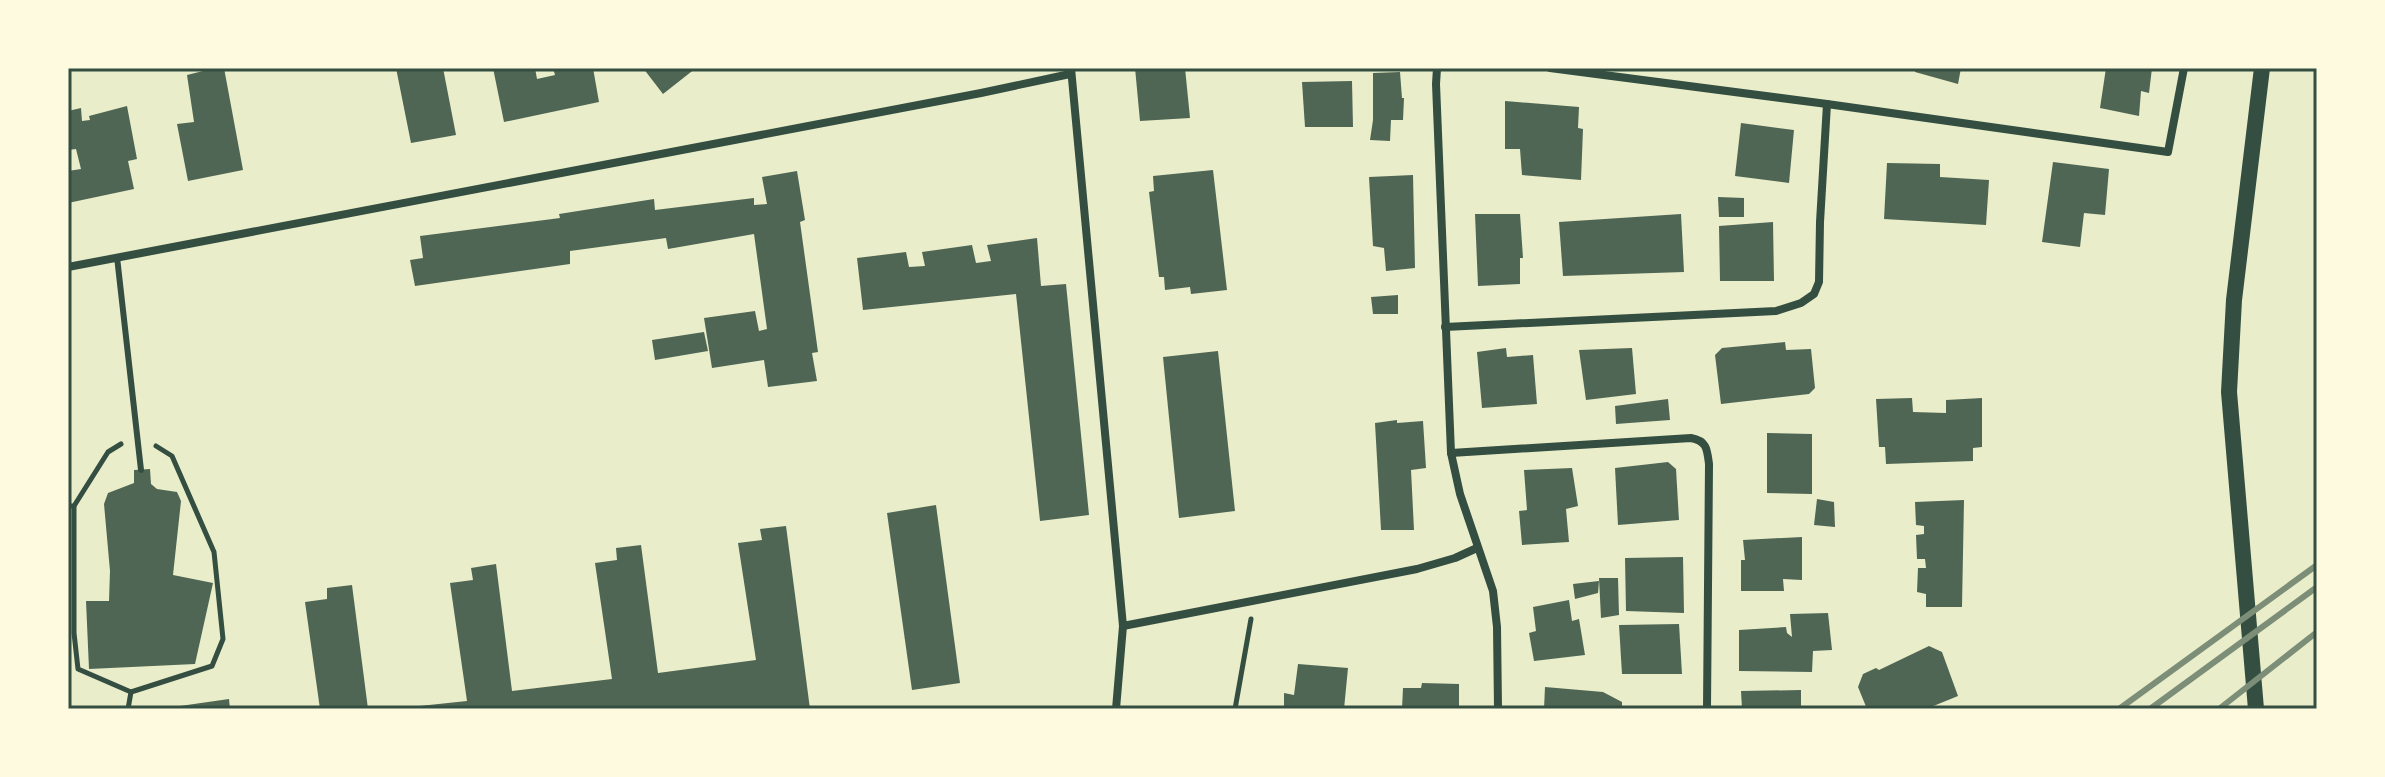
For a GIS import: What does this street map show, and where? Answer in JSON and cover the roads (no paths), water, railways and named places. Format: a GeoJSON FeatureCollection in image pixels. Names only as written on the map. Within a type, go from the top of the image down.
{"type":"FeatureCollection","features":[{"type":"Feature","properties":{"kind":"main road"},"geometry":{"type":"LineString","coordinates":[[2256,709],[2229,366],[2262,68]]}},
{"type":"Feature","properties":{"kind":"street"},"geometry":{"type":"LineString","coordinates":[[1437,68],[1451,453],[1460,494],[1493,591],[1497,627],[1498,709]]}},
{"type":"Feature","properties":{"kind":"street"},"geometry":{"type":"LineString","coordinates":[[1550,68],[2168,152],[2184,68]]}},
{"type":"Feature","properties":{"kind":"street"},"geometry":{"type":"LineString","coordinates":[[68,267],[951,99],[1071,71],[1123,626],[1116,709]]}},
{"type":"Feature","properties":{"kind":"street"},"geometry":{"type":"LineString","coordinates":[[1445,327],[1776,311],[1801,303],[1814,294],[1819,282],[1827,104]]}},
{"type":"Feature","properties":{"kind":"street"},"geometry":{"type":"LineString","coordinates":[[1451,453],[1691,438],[1701,440],[1707,446],[1709,464],[1707,709]]}},
{"type":"Feature","properties":{"kind":"street"},"geometry":{"type":"LineString","coordinates":[[1123,626],[1417,569],[1477,548]]}},
{"type":"Feature","properties":{"kind":"lane"},"geometry":{"type":"LineString","coordinates":[[117,257],[141,470]]}},
{"type":"Feature","properties":{"kind":"railway"},"geometry":{"type":"LineString","coordinates":[[2119,709],[2317,565]]}},
{"type":"Feature","properties":{"kind":"railway"},"geometry":{"type":"LineString","coordinates":[[2150,709],[2317,587]]}},
{"type":"Feature","properties":{"kind":"railway"},"geometry":{"type":"LineString","coordinates":[[2219,709],[2317,632]]}}]}
